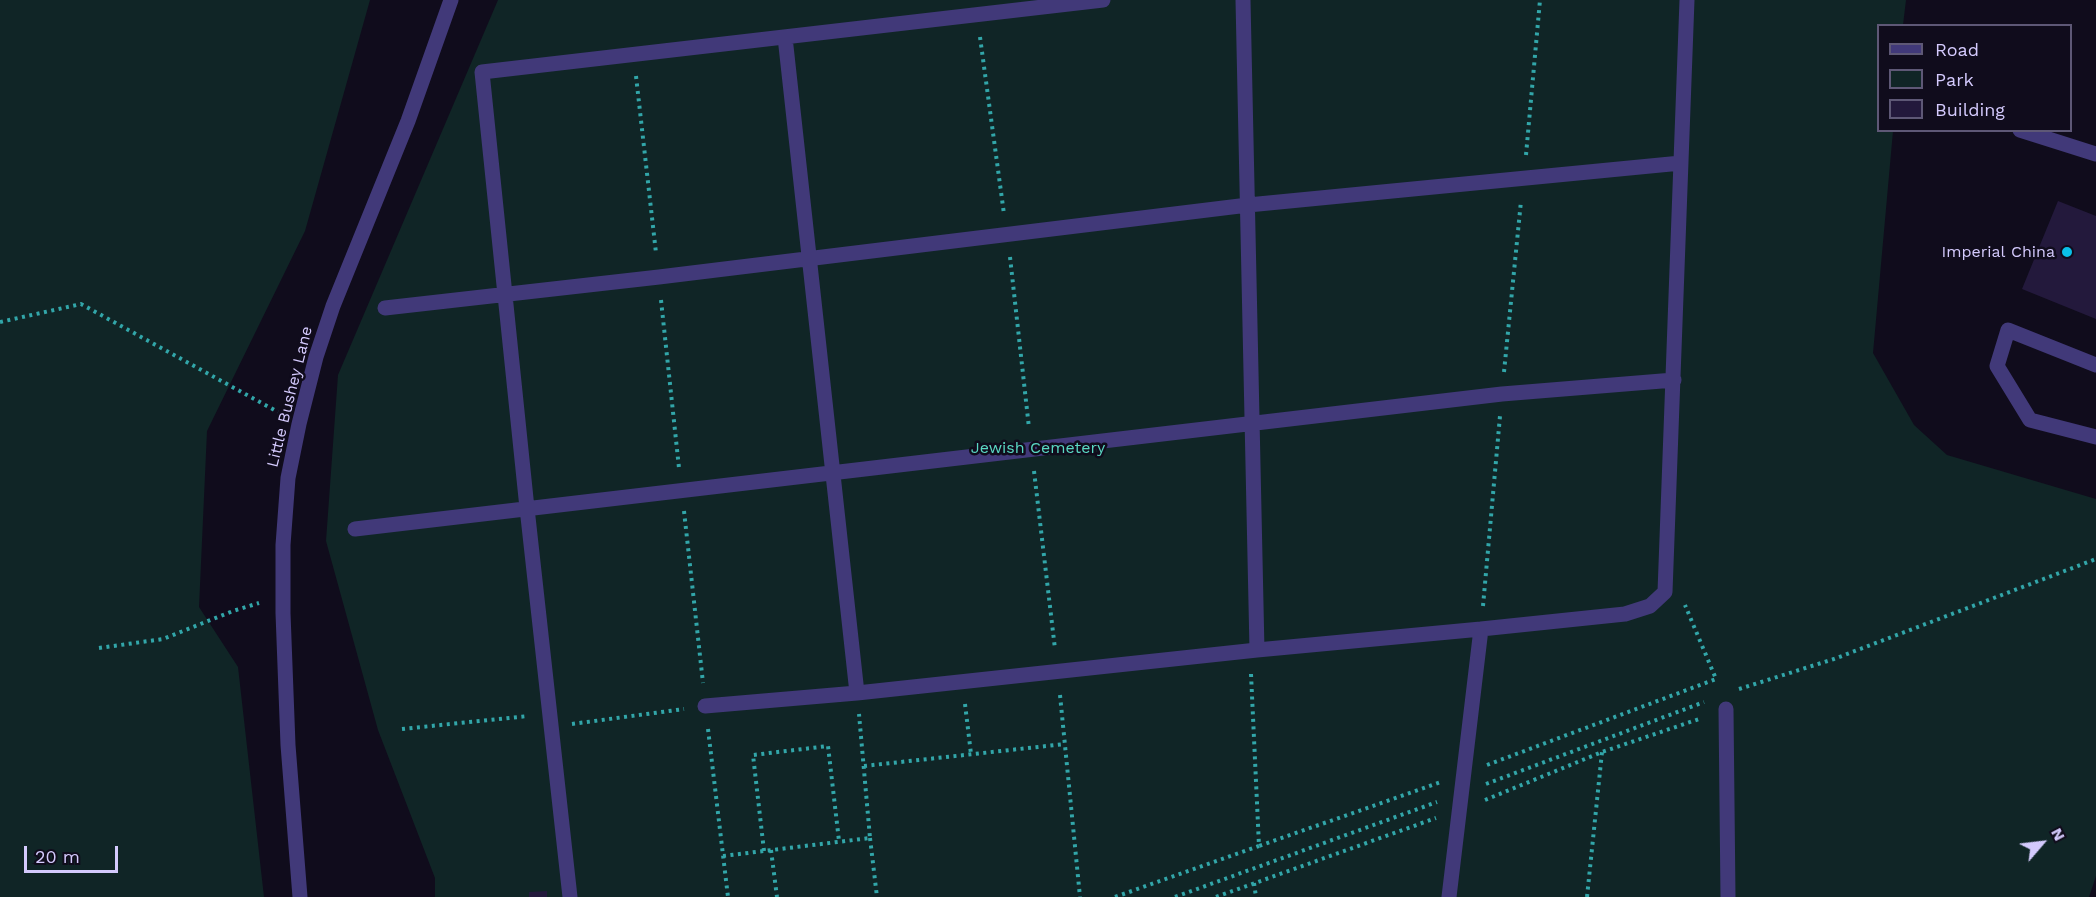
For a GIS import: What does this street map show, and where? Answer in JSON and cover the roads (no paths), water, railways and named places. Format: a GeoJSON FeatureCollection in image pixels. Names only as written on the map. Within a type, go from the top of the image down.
{"type":"FeatureCollection","features":[{"type":"Feature","properties":{"kind":"street","name":"Little Bushey Lane"},"geometry":{"type":"LineString","coordinates":[[300,897],[288,745],[283,596],[288,478],[316,357],[333,306],[408,121],[450,0]]}},
{"type":"Feature","properties":{"kind":"street"},"geometry":{"type":"LineString","coordinates":[[570,897],[482,72],[1103,0]]}},
{"type":"Feature","properties":{"kind":"street"},"geometry":{"type":"LineString","coordinates":[[1243,0],[1257,651]]}},
{"type":"Feature","properties":{"kind":"street"},"geometry":{"type":"LineString","coordinates":[[705,706],[857,693],[1625,614],[1650,606],[1665,592],[1687,0]]}},
{"type":"Feature","properties":{"kind":"street"},"geometry":{"type":"LineString","coordinates":[[785,37],[857,693]]}},
{"type":"Feature","properties":{"kind":"street"},"geometry":{"type":"LineString","coordinates":[[2026,132],[2096,154]]}},
{"type":"Feature","properties":{"kind":"street"},"geometry":{"type":"LineString","coordinates":[[385,308],[1248,205],[1681,163]]}},
{"type":"Feature","properties":{"kind":"street"},"geometry":{"type":"LineString","coordinates":[[2096,364],[2008,330],[1997,366],[2030,420],[2096,437]]}},
{"type":"Feature","properties":{"kind":"street"},"geometry":{"type":"LineString","coordinates":[[355,529],[1502,394],[1674,380]]}},
{"type":"Feature","properties":{"kind":"street"},"geometry":{"type":"LineString","coordinates":[[1449,897],[1481,629]]}},
{"type":"Feature","properties":{"kind":"street"},"geometry":{"type":"LineString","coordinates":[[1726,709],[1728,897]]}},
{"type":"Feature","properties":{"kind":"place","name":"Imperial China"},"geometry":{"type":"Point","coordinates":[2067,252]}},
{"type":"Feature","properties":{"kind":"park label","name":"Jewish Cemetery"},"geometry":{"type":"Point","coordinates":[1038,448]}}]}
